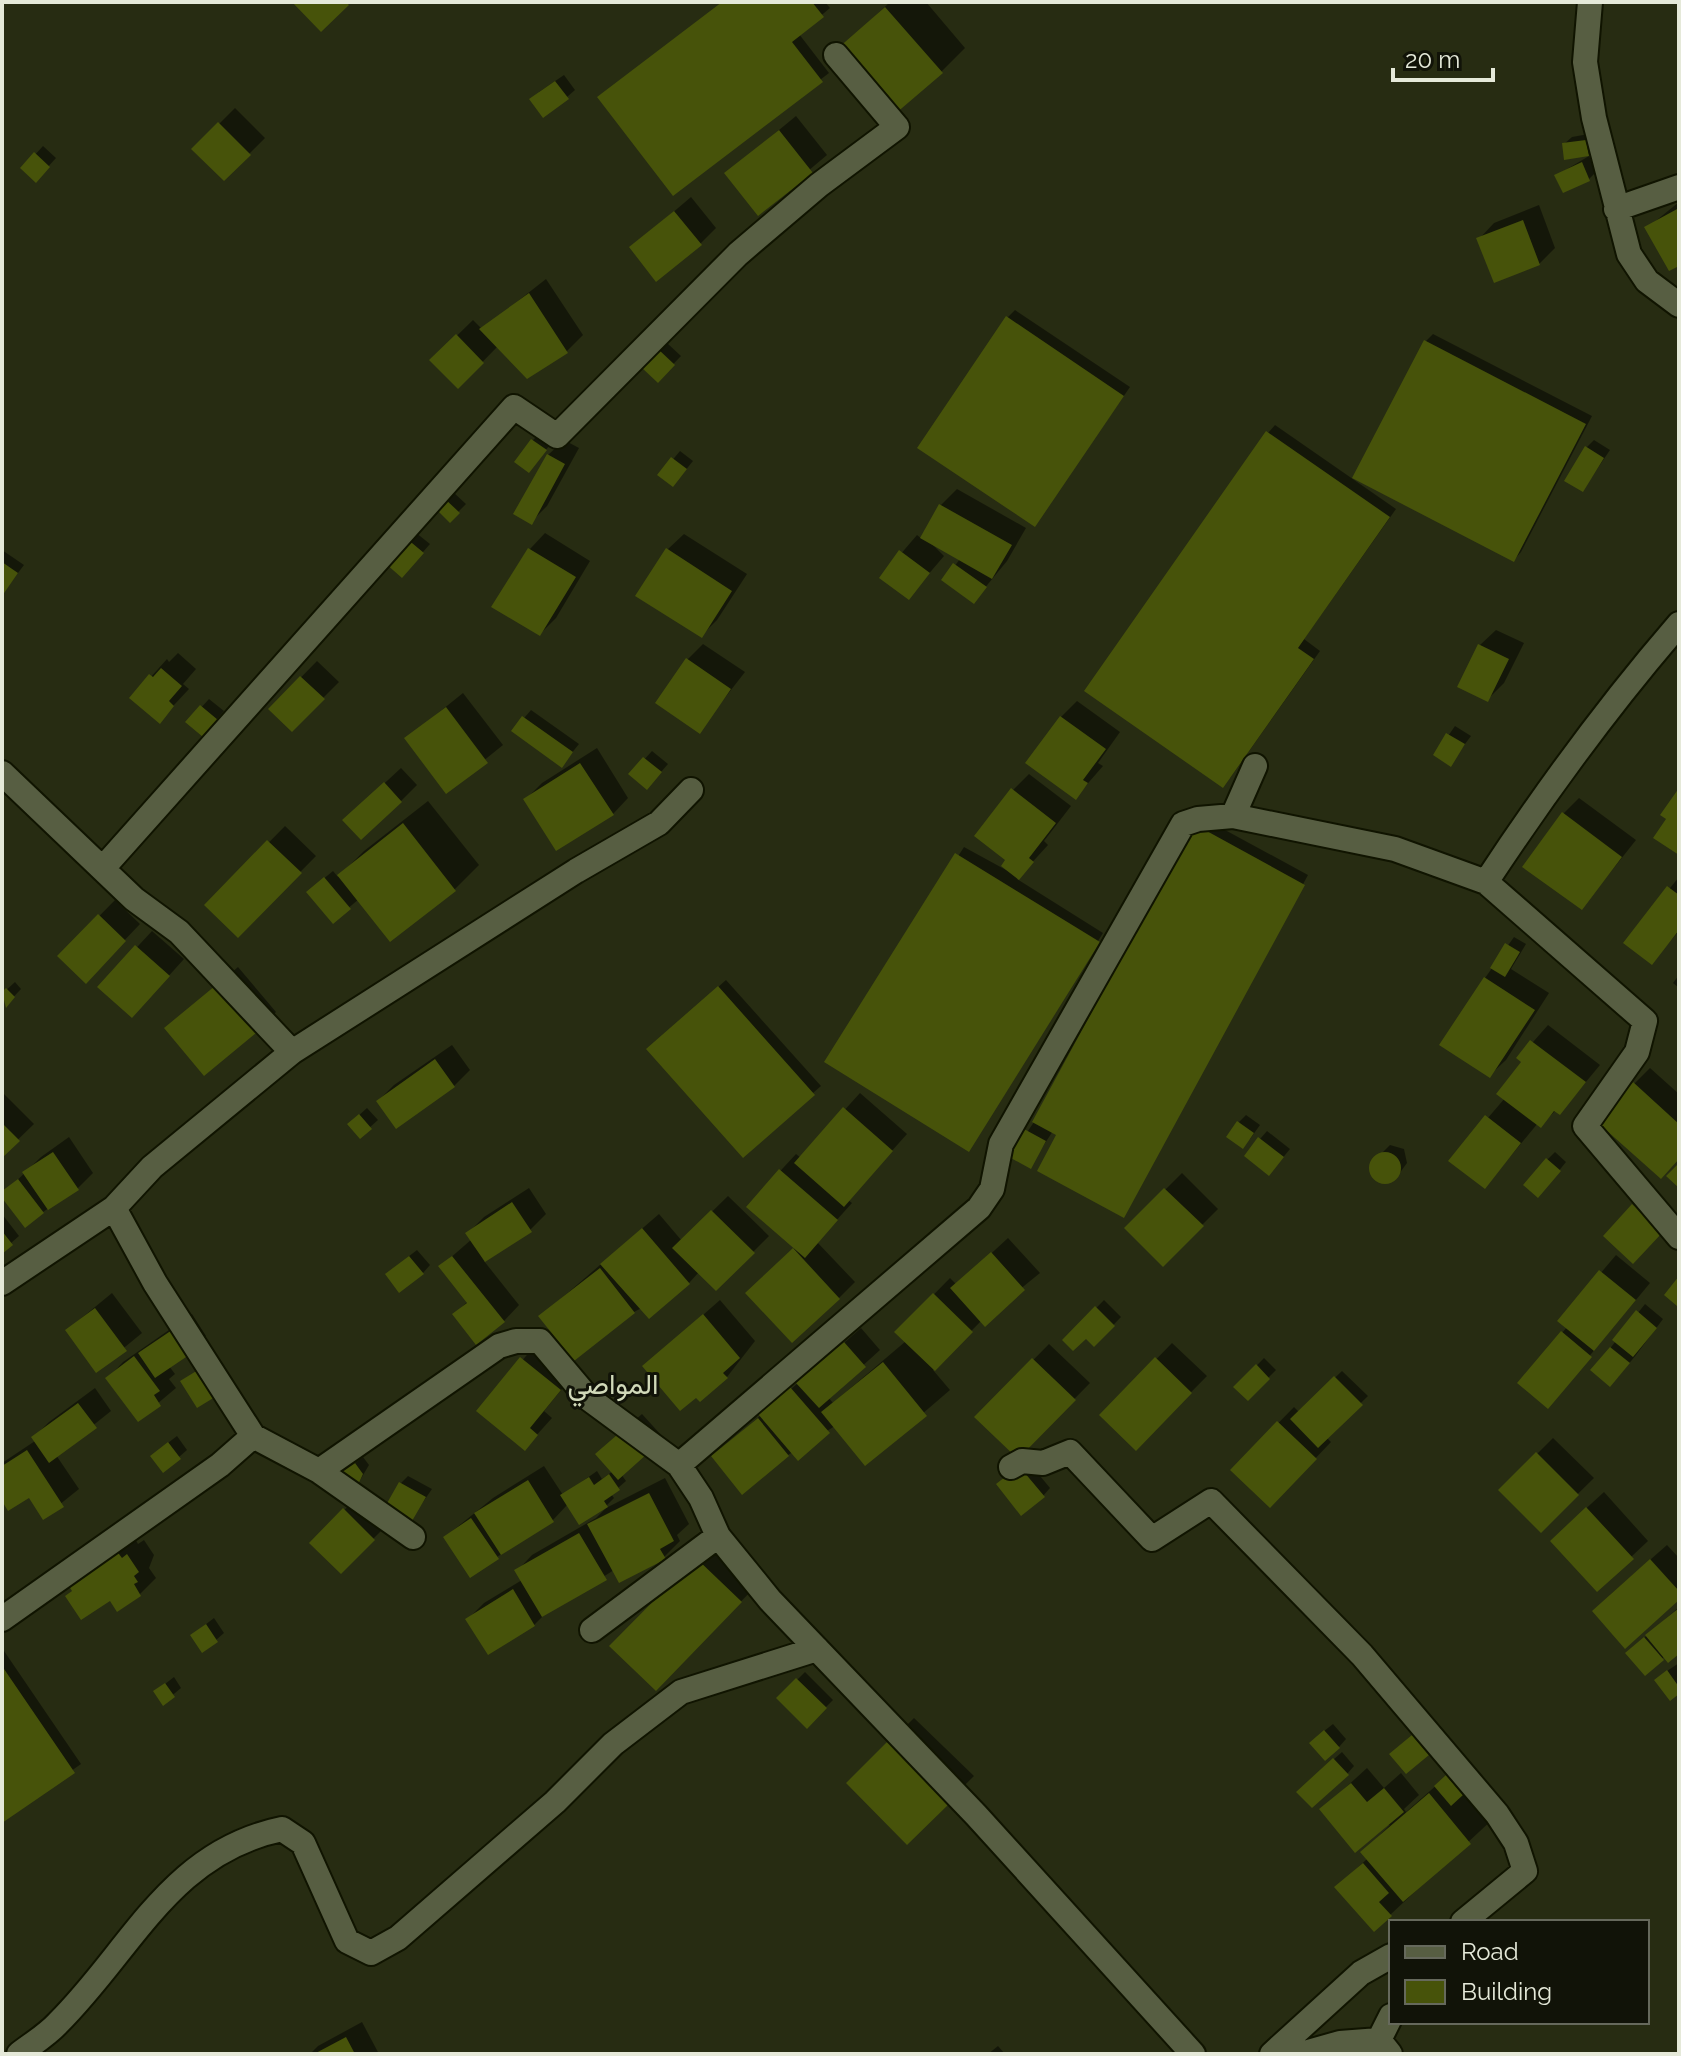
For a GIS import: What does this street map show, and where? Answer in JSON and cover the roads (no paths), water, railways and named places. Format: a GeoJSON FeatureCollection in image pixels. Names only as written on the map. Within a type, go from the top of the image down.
{"type":"FeatureCollection","features":[{"type":"Feature","properties":{"kind":"street"},"geometry":{"type":"LineString","coordinates":[[1590,2],[1585,62],[1594,118],[1629,254],[1647,281],[1679,305]]}},
{"type":"Feature","properties":{"kind":"street"},"geometry":{"type":"LineString","coordinates":[[103,868],[514,407],[557,436],[738,254],[819,185],[897,127],[836,55]]}},
{"type":"Feature","properties":{"kind":"street"},"geometry":{"type":"LineString","coordinates":[[1616,209],[1679,187]]}},
{"type":"Feature","properties":{"kind":"street"},"geometry":{"type":"LineString","coordinates":[[1486,882],[1547,790],[1615,697],[1679,624]]}},
{"type":"Feature","properties":{"kind":"street"},"geometry":{"type":"LineString","coordinates":[[1233,816],[1255,766]]}},
{"type":"Feature","properties":{"kind":"street"},"geometry":{"type":"LineString","coordinates":[[7,786],[103,868],[134,899],[190,942],[292,1052]]}},
{"type":"Feature","properties":{"kind":"street"},"geometry":{"type":"LineString","coordinates":[[2,1283],[114,1208],[152,1167],[292,1052],[576,871],[659,823],[691,790]]}},
{"type":"Feature","properties":{"kind":"street"},"geometry":{"type":"LineString","coordinates":[[679,1465],[979,1208],[992,1189],[1001,1144],[1183,824],[1198,819],[1233,816],[1395,849],[1486,882],[1645,1021],[1637,1052],[1585,1126],[1679,1237]]}},
{"type":"Feature","properties":{"kind":"street"},"geometry":{"type":"LineString","coordinates":[[114,1208],[155,1283],[253,1436],[319,1471],[413,1537]]}},
{"type":"Feature","properties":{"kind":"street"},"geometry":{"type":"LineString","coordinates":[[319,1471],[499,1346],[516,1341],[540,1341],[588,1398],[679,1465],[701,1498],[718,1536],[770,1600],[976,1815],[1193,2054]]}},
{"type":"Feature","properties":{"kind":"street"},"geometry":{"type":"LineString","coordinates":[[2,1619],[220,1465],[253,1436]]}},
{"type":"Feature","properties":{"kind":"street"},"geometry":{"type":"LineString","coordinates":[[1011,1467],[1022,1461],[1043,1463],[1070,1452],[1152,1539],[1211,1501],[1362,1655],[1497,1814],[1516,1843],[1525,1871],[1465,1920]]}},
{"type":"Feature","properties":{"kind":"street"},"geometry":{"type":"LineString","coordinates":[[592,1630],[718,1536]]}},
{"type":"Feature","properties":{"kind":"street"},"geometry":{"type":"LineString","coordinates":[[2,2042],[16,2054],[57,2024],[178,1881],[252,1835],[282,1829],[303,1843],[347,1941],[371,1953],[398,1938],[555,1802],[613,1744],[681,1692],[817,1649]]}},
{"type":"Feature","properties":{"kind":"street"},"geometry":{"type":"LineString","coordinates":[[1272,2054],[1361,1973],[1389,1957]]}},
{"type":"Feature","properties":{"kind":"street"},"geometry":{"type":"LineString","coordinates":[[1301,2054],[1340,2043],[1385,2047],[1389,2024]]}},
{"type":"Feature","properties":{"kind":"district","name":"المواصي"},"geometry":{"type":"Point","coordinates":[613,1384]}}]}
